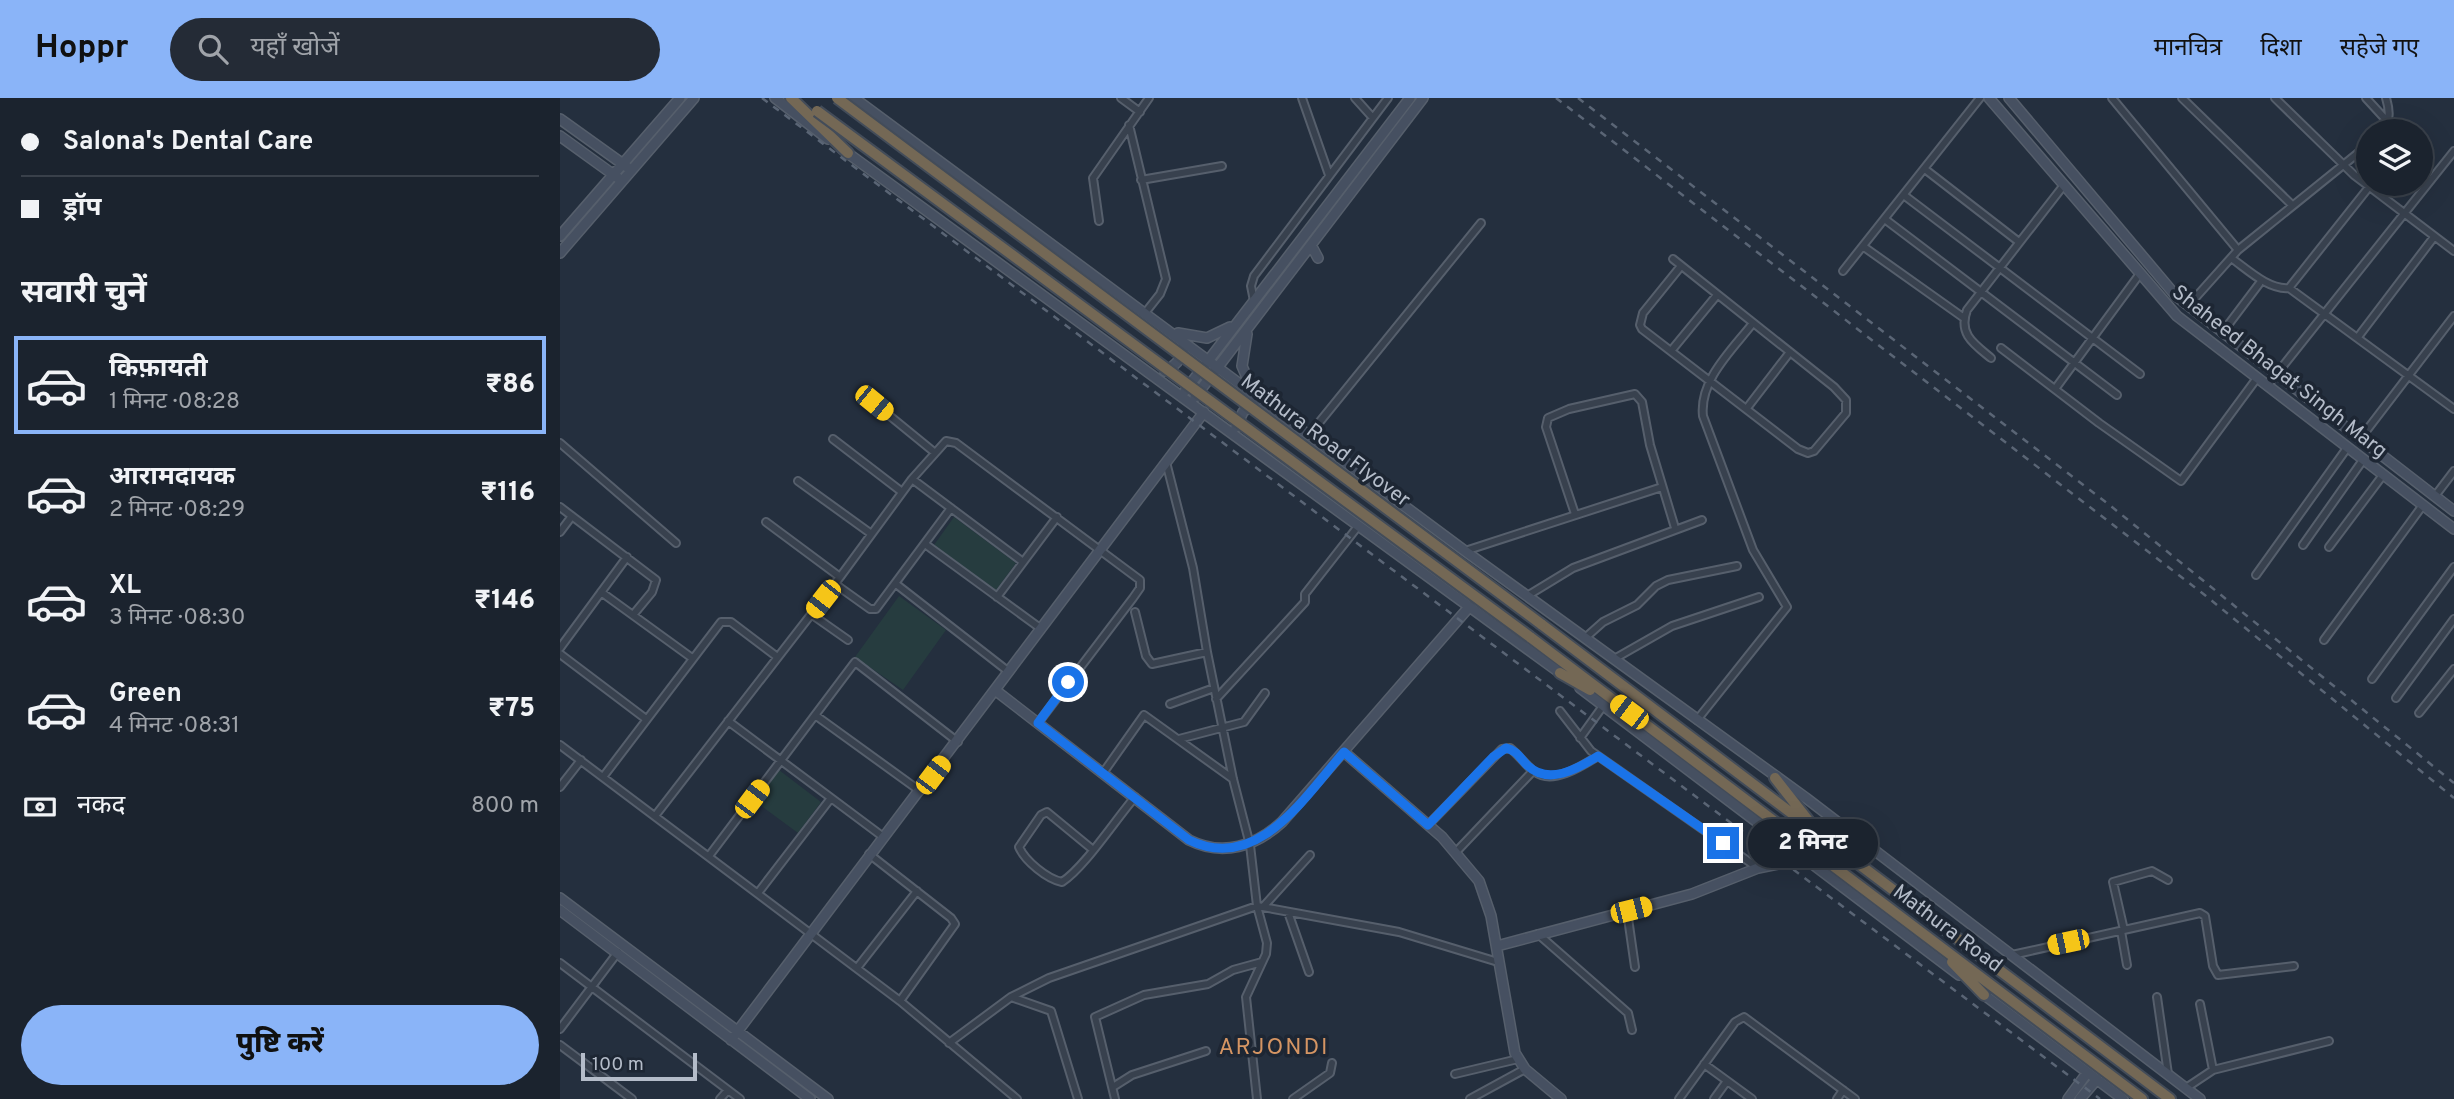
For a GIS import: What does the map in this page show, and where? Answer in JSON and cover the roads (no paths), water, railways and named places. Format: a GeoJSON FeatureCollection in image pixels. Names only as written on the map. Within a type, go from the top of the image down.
{"type":"FeatureCollection","features":[{"type":"Feature","properties":{"kind":"highway"},"geometry":{"type":"LineString","coordinates":[[791,98],[848,153]]}},
{"type":"Feature","properties":{"kind":"highway","name":"Mathura Road Flyover"},"geometry":{"type":"LineString","coordinates":[[800,98],[1629,712]]}},
{"type":"Feature","properties":{"kind":"highway","name":"Mathura Road Flyover"},"geometry":{"type":"LineString","coordinates":[[836,98],[1793,814]]}},
{"type":"Feature","properties":{"kind":"highway"},"geometry":{"type":"LineString","coordinates":[[1560,673],[1629,712]]}},
{"type":"Feature","properties":{"kind":"highway","name":"Mathura Road"},"geometry":{"type":"LineString","coordinates":[[1629,712],[2142,1099]]}},
{"type":"Feature","properties":{"kind":"highway"},"geometry":{"type":"LineString","coordinates":[[1775,778],[1816,832]]}},
{"type":"Feature","properties":{"kind":"highway","name":"Mathura Road"},"geometry":{"type":"LineString","coordinates":[[1793,814],[2170,1099]]}},
{"type":"Feature","properties":{"kind":"highway"},"geometry":{"type":"LineString","coordinates":[[1926,936],[1984,995]]}},
{"type":"Feature","properties":{"kind":"street"},"geometry":{"type":"LineString","coordinates":[[560,236],[680,98]]}},
{"type":"Feature","properties":{"kind":"street"},"geometry":{"type":"LineString","coordinates":[[560,253],[694,98]]}},
{"type":"Feature","properties":{"kind":"street"},"geometry":{"type":"LineString","coordinates":[[775,98],[1470,606],[2123,1099]]}},
{"type":"Feature","properties":{"kind":"street"},"geometry":{"type":"LineString","coordinates":[[854,98],[1775,778],[2200,1099]]}},
{"type":"Feature","properties":{"kind":"street"},"geometry":{"type":"LineString","coordinates":[[1121,98],[1140,111]]}},
{"type":"Feature","properties":{"kind":"street"},"geometry":{"type":"LineString","coordinates":[[1099,221],[1093,178],[1149,98]]}},
{"type":"Feature","properties":{"kind":"street"},"geometry":{"type":"LineString","coordinates":[[1302,98],[1329,175]]}},
{"type":"Feature","properties":{"kind":"street"},"geometry":{"type":"LineString","coordinates":[[1355,98],[1373,118]]}},
{"type":"Feature","properties":{"kind":"street"},"geometry":{"type":"LineString","coordinates":[[1254,301],[1251,286],[1254,276],[1388,98]]}},
{"type":"Feature","properties":{"kind":"street"},"geometry":{"type":"LineString","coordinates":[[1192,402],[1311,245],[1410,98]]}},
{"type":"Feature","properties":{"kind":"street"},"geometry":{"type":"LineString","coordinates":[[1182,395],[1237,321],[1423,98]]}},
{"type":"Feature","properties":{"kind":"street"},"geometry":{"type":"LineString","coordinates":[[1843,271],[1926,170],[1980,98]]}},
{"type":"Feature","properties":{"kind":"street","name":"Shaheed Bhagat Singh Marg"},"geometry":{"type":"LineString","coordinates":[[1989,98],[2177,316],[2454,529]]}},
{"type":"Feature","properties":{"kind":"street","name":"Shaheed Bhagat Singh Marg"},"geometry":{"type":"LineString","coordinates":[[2009,98],[2122,234],[2188,306],[2454,511]]}},
{"type":"Feature","properties":{"kind":"street"},"geometry":{"type":"LineString","coordinates":[[2112,98],[2238,250]]}},
{"type":"Feature","properties":{"kind":"street"},"geometry":{"type":"LineString","coordinates":[[2182,98],[2291,204]]}},
{"type":"Feature","properties":{"kind":"street"},"geometry":{"type":"LineString","coordinates":[[2275,98],[2356,176]]}},
{"type":"Feature","properties":{"kind":"street"},"geometry":{"type":"LineString","coordinates":[[2365,98],[2386,119]]}},
{"type":"Feature","properties":{"kind":"street"},"geometry":{"type":"LineString","coordinates":[[2386,98],[2389,119]]}},
{"type":"Feature","properties":{"kind":"street"},"geometry":{"type":"LineString","coordinates":[[560,119],[631,170]]}},
{"type":"Feature","properties":{"kind":"street"},"geometry":{"type":"LineString","coordinates":[[1129,125],[1166,279],[1160,295],[1145,313]]}},
{"type":"Feature","properties":{"kind":"street"},"geometry":{"type":"LineString","coordinates":[[560,136],[622,181]]}},
{"type":"Feature","properties":{"kind":"street"},"geometry":{"type":"LineString","coordinates":[[2267,386],[2454,151]]}},
{"type":"Feature","properties":{"kind":"street"},"geometry":{"type":"LineString","coordinates":[[2188,306],[2238,250],[2291,204],[2356,155]]}},
{"type":"Feature","properties":{"kind":"street"},"geometry":{"type":"LineString","coordinates":[[1141,180],[1222,166]]}},
{"type":"Feature","properties":{"kind":"street"},"geometry":{"type":"LineString","coordinates":[[1926,170],[2020,242]]}},
{"type":"Feature","properties":{"kind":"street"},"geometry":{"type":"LineString","coordinates":[[1991,358],[1968,338],[1964,318],[1980,291],[2064,185]]}},
{"type":"Feature","properties":{"kind":"street"},"geometry":{"type":"LineString","coordinates":[[1905,196],[2140,374]]}},
{"type":"Feature","properties":{"kind":"street"},"geometry":{"type":"LineString","coordinates":[[2289,288],[2362,196]]}},
{"type":"Feature","properties":{"kind":"street"},"geometry":{"type":"LineString","coordinates":[[2381,196],[2454,251]]}},
{"type":"Feature","properties":{"kind":"street"},"geometry":{"type":"LineString","coordinates":[[1886,220],[2117,395]]}},
{"type":"Feature","properties":{"kind":"street"},"geometry":{"type":"LineString","coordinates":[[1309,435],[1481,223]]}},
{"type":"Feature","properties":{"kind":"street"},"geometry":{"type":"LineString","coordinates":[[2358,337],[2434,237]]}},
{"type":"Feature","properties":{"kind":"street"},"geometry":{"type":"LineString","coordinates":[[1311,245],[1318,258]]}},
{"type":"Feature","properties":{"kind":"street"},"geometry":{"type":"LineString","coordinates":[[1864,247],[1964,318]]}},
{"type":"Feature","properties":{"kind":"street"},"geometry":{"type":"LineString","coordinates":[[2231,258],[2262,280],[2281,289],[2289,288],[2324,311],[2454,409]]}},
{"type":"Feature","properties":{"kind":"street"},"geometry":{"type":"LineString","coordinates":[[1673,260],[1681,266],[1717,295],[1790,352],[1841,393],[1848,406],[1846,413],[1821,444],[1808,453],[1798,449],[1642,329],[1640,319],[1681,266]]}},
{"type":"Feature","properties":{"kind":"street"},"geometry":{"type":"LineString","coordinates":[[2055,389],[2139,275]]}},
{"type":"Feature","properties":{"kind":"street"},"geometry":{"type":"LineString","coordinates":[[2222,333],[2259,285]]}},
{"type":"Feature","properties":{"kind":"street"},"geometry":{"type":"LineString","coordinates":[[1671,351],[1717,295]]}},
{"type":"Feature","properties":{"kind":"street"},"geometry":{"type":"LineString","coordinates":[[2360,439],[2454,316]]}},
{"type":"Feature","properties":{"kind":"street"},"geometry":{"type":"LineString","coordinates":[[1169,330],[1189,337],[1207,338],[1223,332],[1237,321]]}},
{"type":"Feature","properties":{"kind":"street"},"geometry":{"type":"LineString","coordinates":[[1697,720],[1787,607],[1753,550],[1703,416],[1701,403],[1708,382],[1753,323]]}},
{"type":"Feature","properties":{"kind":"street"},"geometry":{"type":"LineString","coordinates":[[1249,329],[1242,366],[1247,382],[1260,398]]}},
{"type":"Feature","properties":{"kind":"street"},"geometry":{"type":"LineString","coordinates":[[1155,375],[1172,367],[1179,359],[1184,349],[1182,340]]}},
{"type":"Feature","properties":{"kind":"street"},"geometry":{"type":"LineString","coordinates":[[2001,348],[2184,481],[2257,378]]}},
{"type":"Feature","properties":{"kind":"street"},"geometry":{"type":"LineString","coordinates":[[1747,408],[1790,352]]}},
{"type":"Feature","properties":{"kind":"street"},"geometry":{"type":"LineString","coordinates":[[1575,514],[1546,422],[1551,416],[1569,409],[1623,395],[1640,396],[1675,528]]}},
{"type":"Feature","properties":{"kind":"street"},"geometry":{"type":"LineString","coordinates":[[1238,435],[1236,428],[1243,412],[1260,398]]}},
{"type":"Feature","properties":{"kind":"street"},"geometry":{"type":"LineString","coordinates":[[874,403],[934,452]]}},
{"type":"Feature","properties":{"kind":"street"},"geometry":{"type":"LineString","coordinates":[[731,1040],[882,836],[958,742],[1040,628],[1205,412]]}},
{"type":"Feature","properties":{"kind":"street"},"geometry":{"type":"LineString","coordinates":[[833,439],[902,492]]}},
{"type":"Feature","properties":{"kind":"street"},"geometry":{"type":"LineString","coordinates":[[655,816],[776,656],[835,584],[870,533],[934,452],[946,441],[956,443],[1137,576],[1140,588],[1038,723]]}},
{"type":"Feature","properties":{"kind":"street"},"geometry":{"type":"LineString","coordinates":[[560,443],[676,543]]}},
{"type":"Feature","properties":{"kind":"street"},"geometry":{"type":"LineString","coordinates":[[2256,575],[2347,448]]}},
{"type":"Feature","properties":{"kind":"street"},"geometry":{"type":"LineString","coordinates":[[2303,545],[2363,460]]}},
{"type":"Feature","properties":{"kind":"street"},"geometry":{"type":"LineString","coordinates":[[1166,462],[1193,568],[1216,699],[1250,845],[1267,947],[1246,997],[1257,1099]]}},
{"type":"Feature","properties":{"kind":"street"},"geometry":{"type":"LineString","coordinates":[[2435,496],[2454,471]]}},
{"type":"Feature","properties":{"kind":"street"},"geometry":{"type":"LineString","coordinates":[[2329,547],[2383,475]]}},
{"type":"Feature","properties":{"kind":"street"},"geometry":{"type":"LineString","coordinates":[[912,479],[1023,562]]}},
{"type":"Feature","properties":{"kind":"street"},"geometry":{"type":"LineString","coordinates":[[798,481],[870,533]]}},
{"type":"Feature","properties":{"kind":"street"},"geometry":{"type":"LineString","coordinates":[[1465,551],[1662,487]]}},
{"type":"Feature","properties":{"kind":"street"},"geometry":{"type":"LineString","coordinates":[[2324,640],[2423,505]]}},
{"type":"Feature","properties":{"kind":"street"},"geometry":{"type":"LineString","coordinates":[[560,507],[656,580],[652,592],[633,615]]}},
{"type":"Feature","properties":{"kind":"street"},"geometry":{"type":"LineString","coordinates":[[835,584],[873,609],[896,584],[951,508]]}},
{"type":"Feature","properties":{"kind":"street"},"geometry":{"type":"LineString","coordinates":[[560,532],[572,516]]}},
{"type":"Feature","properties":{"kind":"street"},"geometry":{"type":"LineString","coordinates":[[997,597],[1057,517]]}},
{"type":"Feature","properties":{"kind":"street"},"geometry":{"type":"LineString","coordinates":[[1527,596],[1573,568],[1702,520]]}},
{"type":"Feature","properties":{"kind":"street"},"geometry":{"type":"LineString","coordinates":[[766,522],[840,577]]}},
{"type":"Feature","properties":{"kind":"street"},"geometry":{"type":"LineString","coordinates":[[1216,699],[1305,602],[1305,594],[1359,525]]}},
{"type":"Feature","properties":{"kind":"street"},"geometry":{"type":"LineString","coordinates":[[925,544],[1040,628]]}},
{"type":"Feature","properties":{"kind":"street"},"geometry":{"type":"LineString","coordinates":[[560,648],[627,557]]}},
{"type":"Feature","properties":{"kind":"street"},"geometry":{"type":"LineString","coordinates":[[1585,638],[1603,622],[1637,605],[1656,586],[1668,580],[1737,566]]}},
{"type":"Feature","properties":{"kind":"street"},"geometry":{"type":"LineString","coordinates":[[2372,679],[2454,567]]}},
{"type":"Feature","properties":{"kind":"street"},"geometry":{"type":"LineString","coordinates":[[896,584],[1009,672]]}},
{"type":"Feature","properties":{"kind":"street"},"geometry":{"type":"LineString","coordinates":[[601,592],[692,658]]}},
{"type":"Feature","properties":{"kind":"street"},"geometry":{"type":"LineString","coordinates":[[1614,659],[1672,626],[1759,597]]}},
{"type":"Feature","properties":{"kind":"street"},"geometry":{"type":"LineString","coordinates":[[995,690],[1203,847],[1250,845],[1282,822],[1470,606]]}},
{"type":"Feature","properties":{"kind":"street"},"geometry":{"type":"LineString","coordinates":[[1135,612],[1146,656],[1152,664],[1207,652]]}},
{"type":"Feature","properties":{"kind":"street"},"geometry":{"type":"LineString","coordinates":[[811,614],[848,640]]}},
{"type":"Feature","properties":{"kind":"street"},"geometry":{"type":"LineString","coordinates":[[2396,698],[2454,619]]}},
{"type":"Feature","properties":{"kind":"street"},"geometry":{"type":"LineString","coordinates":[[603,777],[717,625],[726,620],[776,656]]}},
{"type":"Feature","properties":{"kind":"street"},"geometry":{"type":"LineString","coordinates":[[560,654],[646,719]]}},
{"type":"Feature","properties":{"kind":"street"},"geometry":{"type":"LineString","coordinates":[[709,856],[855,662],[958,742]]}},
{"type":"Feature","properties":{"kind":"street"},"geometry":{"type":"LineString","coordinates":[[2419,713],[2454,669]]}},
{"type":"Feature","properties":{"kind":"street"},"geometry":{"type":"LineString","coordinates":[[1170,704],[1214,688]]}},
{"type":"Feature","properties":{"kind":"street"},"geometry":{"type":"LineString","coordinates":[[1179,739],[1244,722],[1265,693]]}},
{"type":"Feature","properties":{"kind":"street"},"geometry":{"type":"LineString","coordinates":[[1580,738],[1604,706]]}},
{"type":"Feature","properties":{"kind":"street"},"geometry":{"type":"LineString","coordinates":[[1560,711],[1573,723],[1580,738],[1598,756],[1758,868]]}},
{"type":"Feature","properties":{"kind":"street"},"geometry":{"type":"LineString","coordinates":[[815,715],[920,791]]}},
{"type":"Feature","properties":{"kind":"street"},"geometry":{"type":"LineString","coordinates":[[1103,773],[1144,715],[1233,779]]}},
{"type":"Feature","properties":{"kind":"street"},"geometry":{"type":"LineString","coordinates":[[728,721],[882,836]]}},
{"type":"Feature","properties":{"kind":"street"},"geometry":{"type":"LineString","coordinates":[[560,745],[900,1001],[1017,1099]]}},
{"type":"Feature","properties":{"kind":"street"},"geometry":{"type":"LineString","coordinates":[[1428,825],[1502,749],[1514,751],[1533,771],[1541,775],[1553,775],[1579,768],[1598,756]]}},
{"type":"Feature","properties":{"kind":"street"},"geometry":{"type":"LineString","coordinates":[[1344,752],[1428,825],[1456,852],[1479,881],[1488,905],[1497,946],[1518,1059],[1525,1069],[1561,1099]]}},
{"type":"Feature","properties":{"kind":"street"},"geometry":{"type":"LineString","coordinates":[[560,787],[581,761]]}},
{"type":"Feature","properties":{"kind":"street"},"geometry":{"type":"LineString","coordinates":[[1456,852],[1533,771]]}},
{"type":"Feature","properties":{"kind":"street"},"geometry":{"type":"LineString","coordinates":[[1092,849],[1047,812],[1041,815],[1019,847],[1022,854],[1053,880],[1062,882],[1092,849],[1135,797]]}},
{"type":"Feature","properties":{"kind":"street"},"geometry":{"type":"LineString","coordinates":[[758,893],[831,798]]}},
{"type":"Feature","properties":{"kind":"street"},"geometry":{"type":"LineString","coordinates":[[869,854],[956,924],[900,1001]]}},
{"type":"Feature","properties":{"kind":"street"},"geometry":{"type":"LineString","coordinates":[[949,1043],[1012,997],[1066,971],[1260,907],[1310,855]]}},
{"type":"Feature","properties":{"kind":"street"},"geometry":{"type":"LineString","coordinates":[[1497,946],[1709,888],[1758,868],[1804,859]]}},
{"type":"Feature","properties":{"kind":"street"},"geometry":{"type":"LineString","coordinates":[[2127,965],[2113,882],[2152,871],[2168,880]]}},
{"type":"Feature","properties":{"kind":"street"},"geometry":{"type":"LineString","coordinates":[[857,968],[917,891]]}},
{"type":"Feature","properties":{"kind":"street"},"geometry":{"type":"LineString","coordinates":[[560,898],[828,1099]]}},
{"type":"Feature","properties":{"kind":"street"},"geometry":{"type":"LineString","coordinates":[[1260,907],[1399,932],[1499,962]]}},
{"type":"Feature","properties":{"kind":"street"},"geometry":{"type":"LineString","coordinates":[[560,910],[810,1099]]}},
{"type":"Feature","properties":{"kind":"street"},"geometry":{"type":"LineString","coordinates":[[1627,911],[1635,967]]}},
{"type":"Feature","properties":{"kind":"street"},"geometry":{"type":"LineString","coordinates":[[1287,912],[1309,972]]}},
{"type":"Feature","properties":{"kind":"street"},"geometry":{"type":"LineString","coordinates":[[2010,956],[2200,913],[2205,916],[2213,967],[2218,975],[2294,966]]}},
{"type":"Feature","properties":{"kind":"street"},"geometry":{"type":"LineString","coordinates":[[1538,934],[1628,1013],[1632,1030]]}},
{"type":"Feature","properties":{"kind":"street"},"geometry":{"type":"LineString","coordinates":[[560,1028],[618,952]]}},
{"type":"Feature","properties":{"kind":"street"},"geometry":{"type":"LineString","coordinates":[[1115,1099],[1095,1017],[1144,995],[1208,984],[1233,970],[1262,962]]}},
{"type":"Feature","properties":{"kind":"street"},"geometry":{"type":"LineString","coordinates":[[560,963],[740,1099]]}},
{"type":"Feature","properties":{"kind":"street"},"geometry":{"type":"LineString","coordinates":[[1012,997],[1051,1011],[1078,1099]]}},
{"type":"Feature","properties":{"kind":"street"},"geometry":{"type":"LineString","coordinates":[[2157,997],[2168,1075]]}},
{"type":"Feature","properties":{"kind":"street"},"geometry":{"type":"LineString","coordinates":[[2200,1004],[2213,1070]]}},
{"type":"Feature","properties":{"kind":"street"},"geometry":{"type":"LineString","coordinates":[[1679,1099],[1735,1021],[1744,1017],[1855,1099]]}},
{"type":"Feature","properties":{"kind":"street"},"geometry":{"type":"LineString","coordinates":[[2186,1088],[2213,1070],[2329,1041]]}},
{"type":"Feature","properties":{"kind":"street"},"geometry":{"type":"LineString","coordinates":[[560,1045],[632,1099]]}},
{"type":"Feature","properties":{"kind":"street"},"geometry":{"type":"LineString","coordinates":[[1113,1087],[1132,1075],[1206,1051]]}},
{"type":"Feature","properties":{"kind":"street"},"geometry":{"type":"LineString","coordinates":[[1455,1074],[1518,1059]]}},
{"type":"Feature","properties":{"kind":"street"},"geometry":{"type":"LineString","coordinates":[[1293,1099],[1330,1073],[1332,1063]]}},
{"type":"Feature","properties":{"kind":"street"},"geometry":{"type":"LineString","coordinates":[[1704,1064],[1751,1099]]}},
{"type":"Feature","properties":{"kind":"street"},"geometry":{"type":"LineString","coordinates":[[1470,1099],[1525,1069]]}},
{"type":"Feature","properties":{"kind":"street"},"geometry":{"type":"LineString","coordinates":[[2068,1099],[2087,1073]]}},
{"type":"Feature","properties":{"kind":"street"},"geometry":{"type":"LineString","coordinates":[[2080,1099],[2097,1079]]}},
{"type":"Feature","properties":{"kind":"street"},"geometry":{"type":"LineString","coordinates":[[1714,1099],[1727,1081]]}},
{"type":"Feature","properties":{"kind":"street"},"geometry":{"type":"LineString","coordinates":[[720,1099],[728,1090]]}},
{"type":"Feature","properties":{"kind":"street"},"geometry":{"type":"LineString","coordinates":[[1837,1099],[1843,1090]]}},
{"type":"Feature","properties":{"kind":"railway"},"geometry":{"type":"LineString","coordinates":[[762,98],[2100,1099]]}},
{"type":"Feature","properties":{"kind":"railway"},"geometry":{"type":"LineString","coordinates":[[1556,98],[2206,596],[2454,798]]}},
{"type":"Feature","properties":{"kind":"railway"},"geometry":{"type":"LineString","coordinates":[[1578,98],[2112,507],[2454,783]]}},
{"type":"Feature","properties":{"kind":"district","name":"ARJONDI"},"geometry":{"type":"Point","coordinates":[1274,1046]}}]}
